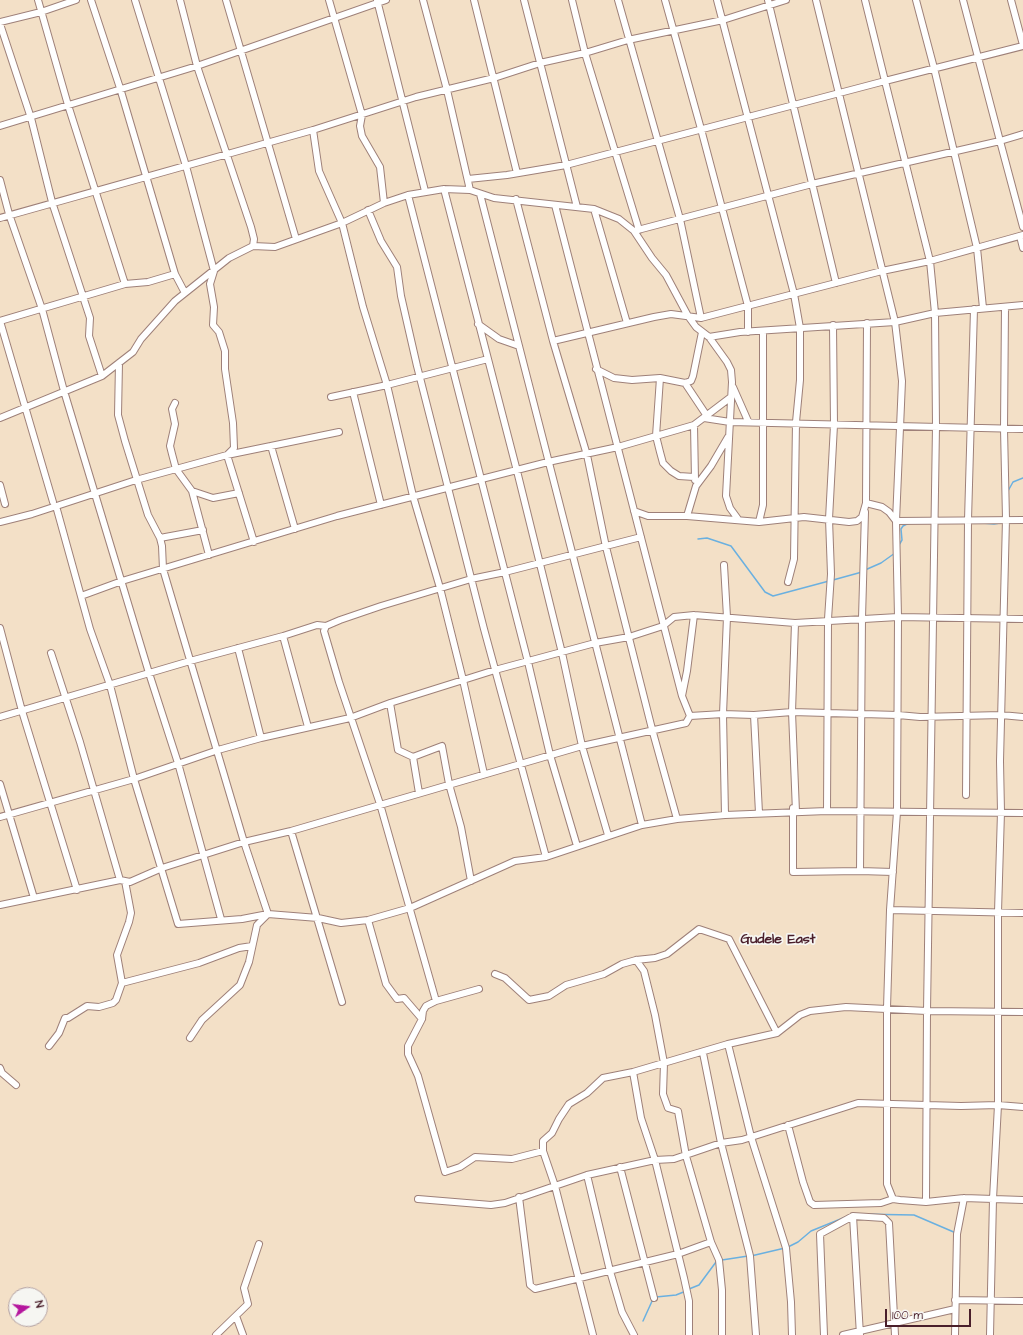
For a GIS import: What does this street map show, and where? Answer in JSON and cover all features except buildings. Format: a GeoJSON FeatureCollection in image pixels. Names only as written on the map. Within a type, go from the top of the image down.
{"type":"FeatureCollection","features":[{"type":"Feature","properties":{"kind":"street"},"geometry":{"type":"LineString","coordinates":[[38,0],[68,105],[125,284]]}},
{"type":"Feature","properties":{"kind":"street"},"geometry":{"type":"LineString","coordinates":[[76,0],[41,12],[0,23],[31,118],[52,202],[84,297],[90,318],[89,336],[102,376]]}},
{"type":"Feature","properties":{"kind":"street"},"geometry":{"type":"LineString","coordinates":[[91,0],[120,88],[175,274],[185,294]]}},
{"type":"Feature","properties":{"kind":"street"},"geometry":{"type":"LineString","coordinates":[[135,0],[186,166],[214,270],[210,284],[214,307],[213,325],[219,332],[224,346],[233,422],[234,448],[227,455]]}},
{"type":"Feature","properties":{"kind":"street"},"geometry":{"type":"LineString","coordinates":[[180,0],[197,66],[254,239],[253,246]]}},
{"type":"Feature","properties":{"kind":"street"},"geometry":{"type":"LineString","coordinates":[[226,0],[296,239]]}},
{"type":"Feature","properties":{"kind":"street"},"geometry":{"type":"LineString","coordinates":[[329,0],[362,115],[361,130],[380,167],[384,203]]}},
{"type":"Feature","properties":{"kind":"street"},"geometry":{"type":"LineString","coordinates":[[0,126],[31,118],[120,88],[197,66],[378,1],[386,0]]}},
{"type":"Feature","properties":{"kind":"street"},"geometry":{"type":"LineString","coordinates":[[423,0],[447,90],[470,190]]}},
{"type":"Feature","properties":{"kind":"street"},"geometry":{"type":"LineString","coordinates":[[474,0],[517,173]]}},
{"type":"Feature","properties":{"kind":"street"},"geometry":{"type":"LineString","coordinates":[[524,0],[577,207]]}},
{"type":"Feature","properties":{"kind":"street"},"geometry":{"type":"LineString","coordinates":[[572,0],[585,53],[616,152],[637,230],[652,258],[666,275],[688,316],[709,338],[727,362],[731,370],[732,382],[726,496],[730,508],[738,519]]}},
{"type":"Feature","properties":{"kind":"street"},"geometry":{"type":"LineString","coordinates":[[618,0],[628,40],[680,219],[701,318]]}},
{"type":"Feature","properties":{"kind":"street"},"geometry":{"type":"LineString","coordinates":[[665,0],[748,306],[748,332]]}},
{"type":"Feature","properties":{"kind":"street"},"geometry":{"type":"LineString","coordinates":[[717,0],[794,294],[800,328],[800,380],[796,422],[794,559],[788,582]]}},
{"type":"Feature","properties":{"kind":"street"},"geometry":{"type":"LineString","coordinates":[[0,218],[9,214],[96,189],[146,178],[226,153],[268,143],[402,102],[494,78],[540,63],[585,53],[628,40],[673,32],[723,20],[769,3],[786,0]]}},
{"type":"Feature","properties":{"kind":"street"},"geometry":{"type":"LineString","coordinates":[[816,0],[895,322],[902,381],[896,521],[898,617],[897,812],[890,910],[887,1008],[887,1184],[893,1199]]}},
{"type":"Feature","properties":{"kind":"street"},"geometry":{"type":"LineString","coordinates":[[866,0],[930,261],[935,313],[936,426],[933,520],[926,1202]]}},
{"type":"Feature","properties":{"kind":"street"},"geometry":{"type":"LineString","coordinates":[[916,0],[934,68],[977,248],[983,308]]}},
{"type":"Feature","properties":{"kind":"street"},"geometry":{"type":"LineString","coordinates":[[963,0],[1023,227]]}},
{"type":"Feature","properties":{"kind":"street"},"geometry":{"type":"LineString","coordinates":[[468,179],[566,165],[793,104],[1023,45],[1011,0]]}},
{"type":"Feature","properties":{"kind":"street"},"geometry":{"type":"LineString","coordinates":[[378,1],[425,191]]}},
{"type":"Feature","properties":{"kind":"street"},"geometry":{"type":"LineString","coordinates":[[769,3],[836,283]]}},
{"type":"Feature","properties":{"kind":"street"},"geometry":{"type":"LineString","coordinates":[[313,130],[319,171],[342,223],[363,307],[387,385],[413,496],[440,588],[463,680],[484,774]]}},
{"type":"Feature","properties":{"kind":"street"},"geometry":{"type":"LineString","coordinates":[[0,418],[102,376],[133,352],[141,339],[175,301],[229,258],[253,246],[275,246],[342,223],[384,203],[408,195],[444,189],[470,190],[494,198],[516,199],[594,209],[619,219],[637,230],[858,172],[906,163],[1000,141],[1023,134]]}},
{"type":"Feature","properties":{"kind":"street"},"geometry":{"type":"LineString","coordinates":[[0,180],[9,214],[42,309],[64,391],[178,764],[221,920]]}},
{"type":"Feature","properties":{"kind":"street"},"geometry":{"type":"LineString","coordinates":[[444,189],[517,471],[562,653],[582,746],[608,835]]}},
{"type":"Feature","properties":{"kind":"street"},"geometry":{"type":"LineString","coordinates":[[480,194],[642,825]]}},
{"type":"Feature","properties":{"kind":"street"},"geometry":{"type":"LineString","coordinates":[[408,195],[528,662],[550,756],[576,846]]}},
{"type":"Feature","properties":{"kind":"street"},"geometry":{"type":"LineString","coordinates":[[516,199],[553,341],[587,455],[606,547],[652,729],[677,819]]}},
{"type":"Feature","properties":{"kind":"street"},"geometry":{"type":"LineString","coordinates":[[555,205],[596,370],[618,447],[663,626],[682,696],[690,716]]}},
{"type":"Feature","properties":{"kind":"street"},"geometry":{"type":"LineString","coordinates":[[594,209],[627,323]]}},
{"type":"Feature","properties":{"kind":"street"},"geometry":{"type":"LineString","coordinates":[[368,210],[381,241],[397,267],[401,296],[417,366],[471,579],[546,857]]}},
{"type":"Feature","properties":{"kind":"street"},"geometry":{"type":"LineString","coordinates":[[553,341],[671,314],[701,318],[882,271],[930,261],[1021,236],[1023,248]]}},
{"type":"Feature","properties":{"kind":"street"},"geometry":{"type":"LineString","coordinates":[[175,274],[148,282],[125,284],[0,321],[24,409],[81,596],[110,685],[134,779],[178,924],[249,918],[268,914],[318,918],[341,923],[368,920],[410,908],[515,861],[546,857],[608,835],[642,825],[677,819],[794,809],[827,811],[1023,813]]}},
{"type":"Feature","properties":{"kind":"street"},"geometry":{"type":"LineString","coordinates":[[709,338],[763,330],[895,322],[935,313],[1023,305]]}},
{"type":"Feature","properties":{"kind":"street"},"geometry":{"type":"LineString","coordinates":[[990,1335],[993,1199],[998,1105],[998,912],[1006,519],[1004,429],[1005,307]]}},
{"type":"Feature","properties":{"kind":"street"},"geometry":{"type":"LineString","coordinates":[[966,796],[968,520],[974,309]]}},
{"type":"Feature","properties":{"kind":"street"},"geometry":{"type":"LineString","coordinates":[[860,871],[862,618],[866,503],[867,323]]}},
{"type":"Feature","properties":{"kind":"street"},"geometry":{"type":"LineString","coordinates":[[478,324],[499,339],[519,346]]}},
{"type":"Feature","properties":{"kind":"street"},"geometry":{"type":"LineString","coordinates":[[827,811],[828,620],[831,574],[829,519],[834,425],[833,325]]}},
{"type":"Feature","properties":{"kind":"street"},"geometry":{"type":"LineString","coordinates":[[759,522],[763,505],[763,330]]}},
{"type":"Feature","properties":{"kind":"street"},"geometry":{"type":"LineString","coordinates":[[596,370],[614,378],[632,380],[660,378],[686,383],[691,381],[693,376],[702,332]]}},
{"type":"Feature","properties":{"kind":"street"},"geometry":{"type":"LineString","coordinates":[[331,397],[387,385],[488,359]]}},
{"type":"Feature","properties":{"kind":"street"},"geometry":{"type":"LineString","coordinates":[[118,363],[118,415],[136,480],[148,515],[160,538],[162,546],[163,569],[218,750],[244,842],[268,914]]}},
{"type":"Feature","properties":{"kind":"street"},"geometry":{"type":"LineString","coordinates":[[660,378],[656,436],[664,463],[671,471],[679,476],[694,477]]}},
{"type":"Feature","properties":{"kind":"street"},"geometry":{"type":"LineString","coordinates":[[732,382],[740,406],[748,421]]}},
{"type":"Feature","properties":{"kind":"street"},"geometry":{"type":"LineString","coordinates":[[686,383],[705,417],[730,422],[796,422],[866,426],[901,425],[1023,429]]}},
{"type":"Feature","properties":{"kind":"street"},"geometry":{"type":"LineString","coordinates":[[353,392],[381,505]]}},
{"type":"Feature","properties":{"kind":"street"},"geometry":{"type":"LineString","coordinates":[[81,596],[122,581],[209,554],[448,486],[480,480],[548,462],[587,455],[694,426],[731,396]]}},
{"type":"Feature","properties":{"kind":"street"},"geometry":{"type":"LineString","coordinates":[[175,403],[172,409],[174,424],[170,446],[176,469],[192,492],[209,554]]}},
{"type":"Feature","properties":{"kind":"street"},"geometry":{"type":"LineString","coordinates":[[694,426],[694,477],[696,486]]}},
{"type":"Feature","properties":{"kind":"street"},"geometry":{"type":"LineString","coordinates":[[0,522],[54,504],[227,455],[339,432]]}},
{"type":"Feature","properties":{"kind":"street"},"geometry":{"type":"LineString","coordinates":[[686,516],[696,486],[711,466],[729,435]]}},
{"type":"Feature","properties":{"kind":"street"},"geometry":{"type":"LineString","coordinates":[[271,446],[295,529]]}},
{"type":"Feature","properties":{"kind":"street"},"geometry":{"type":"LineString","coordinates":[[227,455],[254,542]]}},
{"type":"Feature","properties":{"kind":"street"},"geometry":{"type":"LineString","coordinates":[[0,485],[5,504]]}},
{"type":"Feature","properties":{"kind":"street"},"geometry":{"type":"LineString","coordinates":[[192,492],[213,498],[239,493]]}},
{"type":"Feature","properties":{"kind":"street"},"geometry":{"type":"LineString","coordinates":[[866,503],[889,512],[896,521]]}},
{"type":"Feature","properties":{"kind":"street"},"geometry":{"type":"LineString","coordinates":[[634,511],[648,516],[686,516],[738,519],[759,522],[773,522],[794,518],[829,519],[849,522],[857,521],[865,511]]}},
{"type":"Feature","properties":{"kind":"street"},"geometry":{"type":"LineString","coordinates":[[896,521],[1023,520]]}},
{"type":"Feature","properties":{"kind":"street"},"geometry":{"type":"LineString","coordinates":[[160,538],[203,530]]}},
{"type":"Feature","properties":{"kind":"street"},"geometry":{"type":"LineString","coordinates":[[0,717],[317,625],[326,626],[381,606],[471,579],[505,572],[641,537]]}},
{"type":"Feature","properties":{"kind":"street"},"geometry":{"type":"LineString","coordinates":[[724,565],[727,617],[723,714],[725,815]]}},
{"type":"Feature","properties":{"kind":"street"},"geometry":{"type":"LineString","coordinates":[[0,817],[134,779],[218,750],[261,738],[350,718],[390,702],[495,670],[595,643],[629,637],[663,626],[674,617],[694,615],[795,623],[898,617],[1023,619]]}},
{"type":"Feature","properties":{"kind":"street"},"geometry":{"type":"LineString","coordinates":[[682,696],[687,671],[694,615]]}},
{"type":"Feature","properties":{"kind":"street"},"geometry":{"type":"LineString","coordinates":[[795,623],[792,712],[794,809],[792,872],[893,872]]}},
{"type":"Feature","properties":{"kind":"street"},"geometry":{"type":"LineString","coordinates":[[326,626],[324,631],[350,718],[380,804],[436,1001]]}},
{"type":"Feature","properties":{"kind":"street"},"geometry":{"type":"LineString","coordinates":[[0,628],[22,711],[77,890]]}},
{"type":"Feature","properties":{"kind":"street"},"geometry":{"type":"LineString","coordinates":[[283,636],[308,727]]}},
{"type":"Feature","properties":{"kind":"street"},"geometry":{"type":"LineString","coordinates":[[238,648],[261,738]]}},
{"type":"Feature","properties":{"kind":"street"},"geometry":{"type":"LineString","coordinates":[[49,1046],[59,1033],[65,1018],[68,1018],[87,1006],[100,1007],[116,1000],[122,983],[118,955],[131,913],[95,790],[51,653]]}},
{"type":"Feature","properties":{"kind":"street"},"geometry":{"type":"LineString","coordinates":[[390,702],[398,750],[413,757],[442,746],[449,784],[461,828],[471,881]]}},
{"type":"Feature","properties":{"kind":"street"},"geometry":{"type":"LineString","coordinates":[[690,716],[723,714],[754,715],[792,712],[862,715],[1002,715],[1023,717]]}},
{"type":"Feature","properties":{"kind":"street"},"geometry":{"type":"LineString","coordinates":[[754,715],[760,813]]}},
{"type":"Feature","properties":{"kind":"street"},"geometry":{"type":"LineString","coordinates":[[0,905],[122,881],[130,882],[162,868],[244,842],[291,830],[582,746],[652,729],[686,723],[690,716]]}},
{"type":"Feature","properties":{"kind":"street"},"geometry":{"type":"LineString","coordinates":[[413,757],[419,793]]}},
{"type":"Feature","properties":{"kind":"street"},"geometry":{"type":"LineString","coordinates":[[0,784],[34,898]]}},
{"type":"Feature","properties":{"kind":"street"},"geometry":{"type":"LineString","coordinates":[[291,830],[342,1002]]}},
{"type":"Feature","properties":{"kind":"street"},"geometry":{"type":"LineString","coordinates":[[890,910],[1023,913]]}},
{"type":"Feature","properties":{"kind":"street"},"geometry":{"type":"LineString","coordinates":[[190,1038],[202,1020],[240,985],[249,962],[257,926],[268,914]]}},
{"type":"Feature","properties":{"kind":"street"},"geometry":{"type":"LineString","coordinates":[[368,920],[386,984],[397,999],[404,998],[422,1019]]}},
{"type":"Feature","properties":{"kind":"street"},"geometry":{"type":"LineString","coordinates":[[496,974],[505,978],[529,1000],[549,996],[566,985],[604,974],[622,964],[636,960],[655,958],[667,954],[699,930],[729,939],[777,1033]]}},
{"type":"Feature","properties":{"kind":"street"},"geometry":{"type":"LineString","coordinates":[[122,983],[198,963],[239,948],[252,946]]}},
{"type":"Feature","properties":{"kind":"street"},"geometry":{"type":"LineString","coordinates":[[636,960],[644,971],[655,1015],[664,1063],[662,1094],[668,1108],[678,1111],[686,1156],[711,1242],[719,1260],[722,1290],[722,1335]]}},
{"type":"Feature","properties":{"kind":"street"},"geometry":{"type":"LineString","coordinates":[[479,989],[436,1001],[426,1006],[423,1011],[422,1019],[408,1046],[408,1054],[418,1076],[445,1172],[460,1167],[475,1157],[512,1159],[543,1151]]}},
{"type":"Feature","properties":{"kind":"street"},"geometry":{"type":"LineString","coordinates":[[593,1335],[555,1186],[543,1151],[543,1141],[552,1133],[558,1119],[569,1104],[587,1093],[602,1078],[633,1072],[703,1053],[728,1044],[777,1033],[800,1015],[810,1010],[846,1007],[927,1011],[1023,1012]]}},
{"type":"Feature","properties":{"kind":"street"},"geometry":{"type":"LineString","coordinates":[[728,1044],[751,1137],[786,1248],[791,1302],[792,1335]]}},
{"type":"Feature","properties":{"kind":"street"},"geometry":{"type":"LineString","coordinates":[[703,1053],[721,1143],[750,1256],[756,1335]]}},
{"type":"Feature","properties":{"kind":"street"},"geometry":{"type":"LineString","coordinates":[[0,1068],[2,1073],[16,1085]]}},
{"type":"Feature","properties":{"kind":"street"},"geometry":{"type":"LineString","coordinates":[[633,1072],[641,1118],[655,1160],[669,1224],[678,1254],[688,1301],[689,1335]]}},
{"type":"Feature","properties":{"kind":"street"},"geometry":{"type":"LineString","coordinates":[[418,1199],[491,1205],[505,1203],[587,1175],[655,1160],[674,1159],[686,1156],[721,1143],[734,1142],[858,1103],[888,1105],[998,1105],[1023,1107]]}},
{"type":"Feature","properties":{"kind":"street"},"geometry":{"type":"LineString","coordinates":[[788,1126],[803,1182],[810,1202],[814,1205],[881,1203],[893,1199],[926,1202],[964,1198],[1023,1200]]}},
{"type":"Feature","properties":{"kind":"street"},"geometry":{"type":"LineString","coordinates":[[620,1167],[654,1298]]}},
{"type":"Feature","properties":{"kind":"street"},"geometry":{"type":"LineString","coordinates":[[587,1175],[610,1271],[622,1312],[634,1335]]}},
{"type":"Feature","properties":{"kind":"street"},"geometry":{"type":"LineString","coordinates":[[520,1197],[532,1288],[535,1289],[678,1254],[711,1242]]}},
{"type":"Feature","properties":{"kind":"street"},"geometry":{"type":"LineString","coordinates":[[955,1335],[957,1234],[964,1198]]}},
{"type":"Feature","properties":{"kind":"street"},"geometry":{"type":"LineString","coordinates":[[853,1216],[860,1333]]}},
{"type":"Feature","properties":{"kind":"street"},"geometry":{"type":"LineString","coordinates":[[824,1335],[820,1234],[853,1216],[875,1216],[884,1218],[889,1223],[896,1335]]}},
{"type":"Feature","properties":{"kind":"street"},"geometry":{"type":"LineString","coordinates":[[216,1335],[248,1304],[244,1288],[259,1244]]}},
{"type":"Feature","properties":{"kind":"street"},"geometry":{"type":"LineString","coordinates":[[955,1300],[1023,1301]]}},
{"type":"Feature","properties":{"kind":"street"},"geometry":{"type":"LineString","coordinates":[[843,1335],[860,1333],[895,1322],[955,1309]]}},
{"type":"Feature","properties":{"kind":"street"},"geometry":{"type":"LineString","coordinates":[[236,1316],[243,1335]]}},
{"type":"Feature","properties":{"kind":"waterway"},"geometry":{"type":"LineString","coordinates":[[1008,491],[1013,482],[1023,478]]}},
{"type":"Feature","properties":{"kind":"waterway"},"geometry":{"type":"LineString","coordinates":[[899,545],[902,540],[901,529],[909,523]]}},
{"type":"Feature","properties":{"kind":"waterway"},"geometry":{"type":"LineString","coordinates":[[982,523],[1000,523]]}},
{"type":"Feature","properties":{"kind":"waterway"},"geometry":{"type":"LineString","coordinates":[[698,539],[707,538],[731,546],[765,592],[773,596],[829,581]]}},
{"type":"Feature","properties":{"kind":"waterway"},"geometry":{"type":"LineString","coordinates":[[865,570],[881,563],[895,553]]}},
{"type":"Feature","properties":{"kind":"waterway"},"geometry":{"type":"LineString","coordinates":[[833,580],[862,572]]}},
{"type":"Feature","properties":{"kind":"waterway"},"geometry":{"type":"LineString","coordinates":[[856,1214],[914,1215],[956,1233]]}},
{"type":"Feature","properties":{"kind":"waterway"},"geometry":{"type":"LineString","coordinates":[[788,1247],[798,1242],[811,1231],[848,1216]]}},
{"type":"Feature","properties":{"kind":"waterway"},"geometry":{"type":"LineString","coordinates":[[751,1256],[785,1248]]}},
{"type":"Feature","properties":{"kind":"waterway"},"geometry":{"type":"LineString","coordinates":[[722,1260],[748,1256]]}},
{"type":"Feature","properties":{"kind":"waterway"},"geometry":{"type":"LineString","coordinates":[[689,1289],[699,1285],[716,1262]]}},
{"type":"Feature","properties":{"kind":"waterway"},"geometry":{"type":"LineString","coordinates":[[656,1297],[676,1295],[686,1291]]}},
{"type":"Feature","properties":{"kind":"waterway"},"geometry":{"type":"LineString","coordinates":[[643,1321],[653,1299]]}},
{"type":"Feature","properties":{"kind":"district","name":"Gudele East"},"geometry":{"type":"Point","coordinates":[778,940]}}]}
